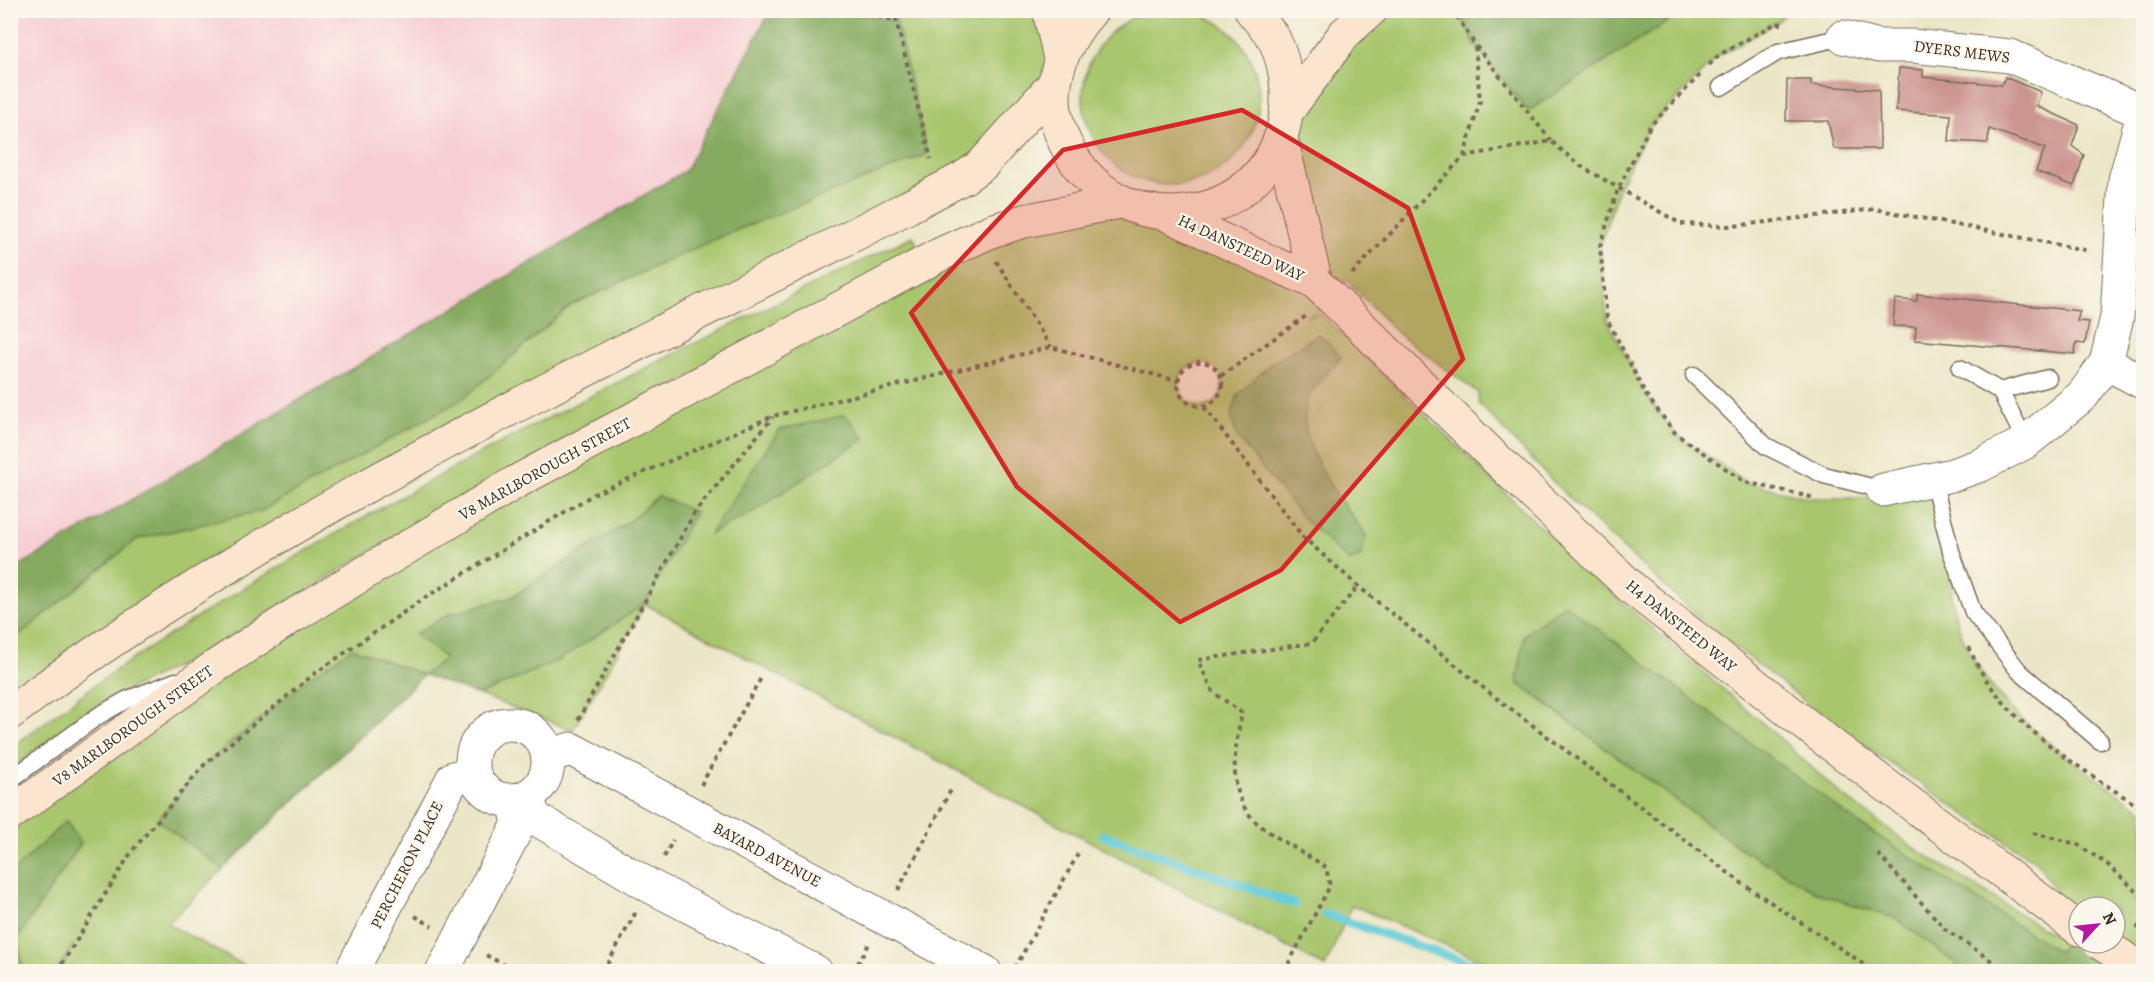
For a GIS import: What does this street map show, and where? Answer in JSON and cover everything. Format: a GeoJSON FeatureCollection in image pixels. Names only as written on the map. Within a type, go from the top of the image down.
{"type":"FeatureCollection","features":[{"type":"Feature","properties":{"kind":"main road"},"geometry":{"type":"LineString","coordinates":[[1049,10],[1057,71],[1056,120],[1068,153],[1090,182],[1119,202],[1142,210],[1166,214],[1202,210],[1236,194],[1263,170],[1284,124],[1345,33],[1371,10]]}},
{"type":"Feature","properties":{"kind":"main road"},"geometry":{"type":"LineString","coordinates":[[16,707],[107,645],[268,542],[487,419],[963,178],[982,165],[1057,71],[1074,29],[1092,10]]}},
{"type":"Feature","properties":{"kind":"main road","name":"H4 DANSTEED WAY"},"geometry":{"type":"LineString","coordinates":[[1251,10],[1274,39],[1286,73],[1284,124],[1333,288]]}},
{"type":"Feature","properties":{"kind":"main road","name":"V8 MARLBOROUGH STREET"},"geometry":{"type":"LineString","coordinates":[[10,814],[216,666],[293,616],[516,482],[939,255],[991,231],[1024,221],[1119,202]]}},
{"type":"Feature","properties":{"kind":"main road","name":"H4 DANSTEED WAY"},"geometry":{"type":"LineString","coordinates":[[1166,214],[1333,288],[1480,444],[1633,589],[1832,745],[2067,920]]}},
{"type":"Feature","properties":{"kind":"main road","name":"H4 DANSTEED WAY"},"geometry":{"type":"LineString","coordinates":[[2120,955],[2144,970]]}},
{"type":"Feature","properties":{"kind":"street","name":"DYERS MEWS"},"geometry":{"type":"LineString","coordinates":[[1843,37],[1879,46],[1912,46],[2010,56],[2143,112],[2125,180],[2122,257],[2116,317],[2106,363],[2083,395],[2026,442],[1981,465],[1933,480],[1883,490]]}},
{"type":"Feature","properties":{"kind":"street"},"geometry":{"type":"LineString","coordinates":[[2106,363],[2144,382]]}},
{"type":"Feature","properties":{"kind":"street"},"geometry":{"type":"LineString","coordinates":[[511,724],[530,730],[542,742],[559,753],[540,785],[520,799],[495,797],[478,784],[474,773],[472,760],[476,745],[487,732],[499,726],[511,724]]}},
{"type":"Feature","properties":{"kind":"street","name":"BAYARD AVENUE"},"geometry":{"type":"LineString","coordinates":[[559,753],[884,917],[985,972]]}},
{"type":"Feature","properties":{"kind":"street","name":"PERCHERON PLACE"},"geometry":{"type":"LineString","coordinates":[[351,972],[390,902],[453,778],[474,773]]}},
{"type":"Feature","properties":{"kind":"street"},"geometry":{"type":"LineString","coordinates":[[442,972],[519,824],[520,799]]}},
{"type":"Feature","properties":{"kind":"street"},"geometry":{"type":"LineString","coordinates":[[520,799],[535,818],[650,886],[816,972]]}},
{"type":"Feature","properties":{"kind":"lane"},"geometry":{"type":"LineString","coordinates":[[1721,87],[1778,52],[1843,37]]}},
{"type":"Feature","properties":{"kind":"lane"},"geometry":{"type":"LineString","coordinates":[[1960,368],[2000,390],[2026,442]]}},
{"type":"Feature","properties":{"kind":"lane"},"geometry":{"type":"LineString","coordinates":[[1694,375],[1766,446],[1824,475],[1883,490]]}},
{"type":"Feature","properties":{"kind":"lane"},"geometry":{"type":"LineString","coordinates":[[2000,390],[2048,378]]}},
{"type":"Feature","properties":{"kind":"lane"},"geometry":{"type":"LineString","coordinates":[[1933,480],[1951,551],[1973,612],[2019,671],[2100,741]]}},
{"type":"Feature","properties":{"kind":"lane"},"geometry":{"type":"LineString","coordinates":[[10,780],[98,716],[126,700],[216,666]]}},
{"type":"Feature","properties":{"kind":"path"},"geometry":{"type":"LineString","coordinates":[[834,10],[896,20]]}},
{"type":"Feature","properties":{"kind":"path"},"geometry":{"type":"LineString","coordinates":[[1453,10],[1475,45],[1551,141],[1579,165],[1681,224],[1733,226],[1875,209],[2122,257]]}},
{"type":"Feature","properties":{"kind":"path"},"geometry":{"type":"LineString","coordinates":[[1787,25],[1776,23],[1719,55],[1650,126],[1618,189],[1600,246],[1607,319],[1646,395],[1676,434],[1745,482],[1810,498],[1821,498]]}},
{"type":"Feature","properties":{"kind":"path"},"geometry":{"type":"LineString","coordinates":[[1333,288],[1372,256],[1427,193],[1464,156],[1480,101],[1475,45]]}},
{"type":"Feature","properties":{"kind":"path"},"geometry":{"type":"LineString","coordinates":[[1464,156],[1551,141]]}},
{"type":"Feature","properties":{"kind":"path"},"geometry":{"type":"LineString","coordinates":[[1221,375],[1307,315]]}},
{"type":"Feature","properties":{"kind":"path"},"geometry":{"type":"LineString","coordinates":[[57,972],[132,851],[204,765],[314,674],[426,597],[594,494],[774,416],[1051,347],[1178,381]]}},
{"type":"Feature","properties":{"kind":"path"},"geometry":{"type":"LineString","coordinates":[[1195,363],[1213,366],[1221,375],[1220,395],[1210,405],[1197,407],[1184,400],[1178,388],[1178,381],[1184,369],[1195,363]]}},
{"type":"Feature","properties":{"kind":"path"},"geometry":{"type":"LineString","coordinates":[[1204,407],[1303,537],[1358,586],[1491,693],[1743,884],[1876,972]]}},
{"type":"Feature","properties":{"kind":"path"},"geometry":{"type":"LineString","coordinates":[[559,753],[694,512],[774,416]]}},
{"type":"Feature","properties":{"kind":"path"},"geometry":{"type":"LineString","coordinates":[[1284,972],[1330,886],[1326,867],[1252,819],[1236,788],[1234,749],[1242,713],[1213,692],[1198,660],[1312,643],[1358,586]]}},
{"type":"Feature","properties":{"kind":"path"},"geometry":{"type":"LineString","coordinates":[[853,972],[951,788]]}},
{"type":"Feature","properties":{"kind":"path"},"geometry":{"type":"LineString","coordinates":[[2032,833],[2077,844],[2106,864],[2144,898]]}},
{"type":"Feature","properties":{"kind":"path"},"geometry":{"type":"LineString","coordinates":[[1013,972],[1078,854]]}},
{"type":"Feature","properties":{"kind":"path"},"geometry":{"type":"LineString","coordinates":[[1878,854],[1945,929],[2008,972]]}},
{"type":"Feature","properties":{"kind":"path"},"geometry":{"type":"LineString","coordinates":[[390,902],[459,941]]}},
{"type":"Feature","properties":{"kind":"highlighted area"},"geometry":{"type":"Polygon","coordinates":[[[1242,110],[1408,208],[1463,359],[1281,570],[1180,622],[1017,487],[911,313],[1063,150],[1242,110]]]}},
{"type":"Feature","properties":{"kind":"shaded area"},"geometry":{"type":"Polygon","coordinates":[[[762,10],[769,14],[685,171],[11,571],[10,11],[762,10]]]}},
{"type":"Feature","properties":{"kind":"green space"},"geometry":{"type":"Polygon","coordinates":[[[1171,9],[1205,16],[1220,24],[1233,35],[1244,48],[1252,63],[1259,97],[1252,131],[1244,146],[1233,159],[1220,170],[1205,178],[1171,185],[1137,178],[1122,170],[1109,159],[1098,146],[1090,131],[1083,97],[1090,63],[1098,48],[1109,35],[1122,24],[1137,16],[1171,9]]]}},
{"type":"Feature","properties":{"kind":"green space"},"geometry":{"type":"Polygon","coordinates":[[[1790,10],[1776,23],[1719,55],[1650,126],[1618,189],[1600,246],[1607,319],[1646,395],[1676,434],[1745,482],[1810,498],[1861,498],[1933,480],[1950,541],[1954,610],[1965,644],[1982,674],[2004,702],[2056,749],[2143,810],[2144,970],[2127,954],[2127,895],[2067,895],[2067,913],[2039,864],[1841,730],[1700,619],[1571,500],[1479,404],[1478,393],[1397,333],[1346,279],[1336,302],[1306,317],[1321,314],[1588,573],[1773,732],[1839,793],[1914,848],[2065,942],[2059,952],[1859,824],[1517,683],[1740,848],[1822,895],[1895,918],[1966,971],[1506,971],[1352,905],[1325,967],[645,604],[573,730],[479,695],[559,660],[658,496],[627,523],[510,598],[449,614],[416,634],[446,658],[424,675],[352,648],[157,820],[223,869],[167,924],[255,971],[60,971],[74,943],[57,971],[24,971],[17,939],[81,843],[66,822],[11,874],[11,814],[216,666],[939,255],[1119,202],[1316,282],[1281,138],[1371,11],[1459,11],[1475,45],[1528,111],[1684,11],[1790,10]],[[1341,357],[1238,395],[1366,535],[1344,506],[1321,469],[1306,431],[1305,413],[1309,396],[1341,357]],[[1201,362],[1184,369],[1179,384],[1188,402],[1202,406],[1211,405],[1221,393],[1222,380],[1215,368],[1201,362]]]}},
{"type":"Feature","properties":{"kind":"green space"},"geometry":{"type":"Polygon","coordinates":[[[770,11],[834,11],[896,20],[927,154],[717,238],[571,305],[464,398],[261,511],[137,539],[11,642],[11,571],[685,171],[770,11]]]}},
{"type":"Feature","properties":{"kind":"green space"},"geometry":{"type":"Polygon","coordinates":[[[901,11],[1049,11],[1060,58],[982,165],[700,313],[11,708],[11,642],[137,539],[261,511],[464,398],[571,305],[717,238],[927,154],[896,20],[901,11]]]}},
{"type":"Feature","properties":{"kind":"green space"},"geometry":{"type":"Polygon","coordinates":[[[1459,11],[1684,11],[1528,111],[1475,45],[1459,11]]]}},
{"type":"Feature","properties":{"kind":"green space"},"geometry":{"type":"Polygon","coordinates":[[[913,236],[922,255],[456,500],[199,655],[93,707],[11,769],[11,748],[76,699],[211,608],[308,550],[407,493],[608,387],[913,236]]]}},
{"type":"Feature","properties":{"kind":"green space"},"geometry":{"type":"Polygon","coordinates":[[[1319,334],[1341,357],[1309,396],[1305,412],[1306,431],[1321,469],[1344,506],[1366,535],[1361,556],[1350,562],[1305,520],[1237,437],[1231,416],[1238,395],[1270,364],[1319,334]]]}},
{"type":"Feature","properties":{"kind":"green space"},"geometry":{"type":"Polygon","coordinates":[[[845,415],[865,438],[754,511],[710,534],[779,430],[845,415]]]}},
{"type":"Feature","properties":{"kind":"green space"},"geometry":{"type":"Polygon","coordinates":[[[658,496],[695,512],[645,604],[559,660],[479,695],[424,675],[445,658],[415,634],[449,614],[510,598],[627,523],[658,496]]]}},
{"type":"Feature","properties":{"kind":"green space"},"geometry":{"type":"Polygon","coordinates":[[[1565,604],[1859,824],[2059,952],[2067,940],[2067,955],[2118,955],[2143,971],[1966,971],[1895,918],[1822,895],[1740,848],[1517,682],[1524,635],[1565,604]]]}},
{"type":"Feature","properties":{"kind":"green space"},"geometry":{"type":"Polygon","coordinates":[[[352,648],[424,675],[223,869],[157,820],[204,765],[314,674],[352,648]]]}},
{"type":"Feature","properties":{"kind":"green space"},"geometry":{"type":"Polygon","coordinates":[[[66,821],[81,843],[17,939],[24,971],[11,971],[11,874],[66,821]]]}},
{"type":"Feature","properties":{"kind":"building"},"geometry":{"type":"Polygon","coordinates":[[[1899,68],[1923,70],[1923,77],[2002,85],[2005,77],[2041,92],[2036,106],[2079,125],[2072,146],[2084,155],[2074,186],[2036,171],[2045,148],[1989,129],[1988,143],[1949,141],[1951,115],[1896,111],[1899,68]]]}},
{"type":"Feature","properties":{"kind":"building"},"geometry":{"type":"Polygon","coordinates":[[[1787,80],[1811,80],[1811,85],[1879,90],[1880,149],[1834,149],[1828,121],[1786,121],[1787,80]]]}},
{"type":"Feature","properties":{"kind":"building"},"geometry":{"type":"Polygon","coordinates":[[[1917,294],[2080,311],[2077,321],[2089,322],[2085,344],[2076,343],[2075,354],[1915,340],[1916,327],[1893,326],[1895,299],[1917,301],[1917,294]]]}},
{"type":"Feature","properties":{"kind":"waterway"},"geometry":{"type":"LineString","coordinates":[[1103,835],[1294,904]]}},
{"type":"Feature","properties":{"kind":"waterway"},"geometry":{"type":"LineString","coordinates":[[1325,914],[1494,972]]}}]}
